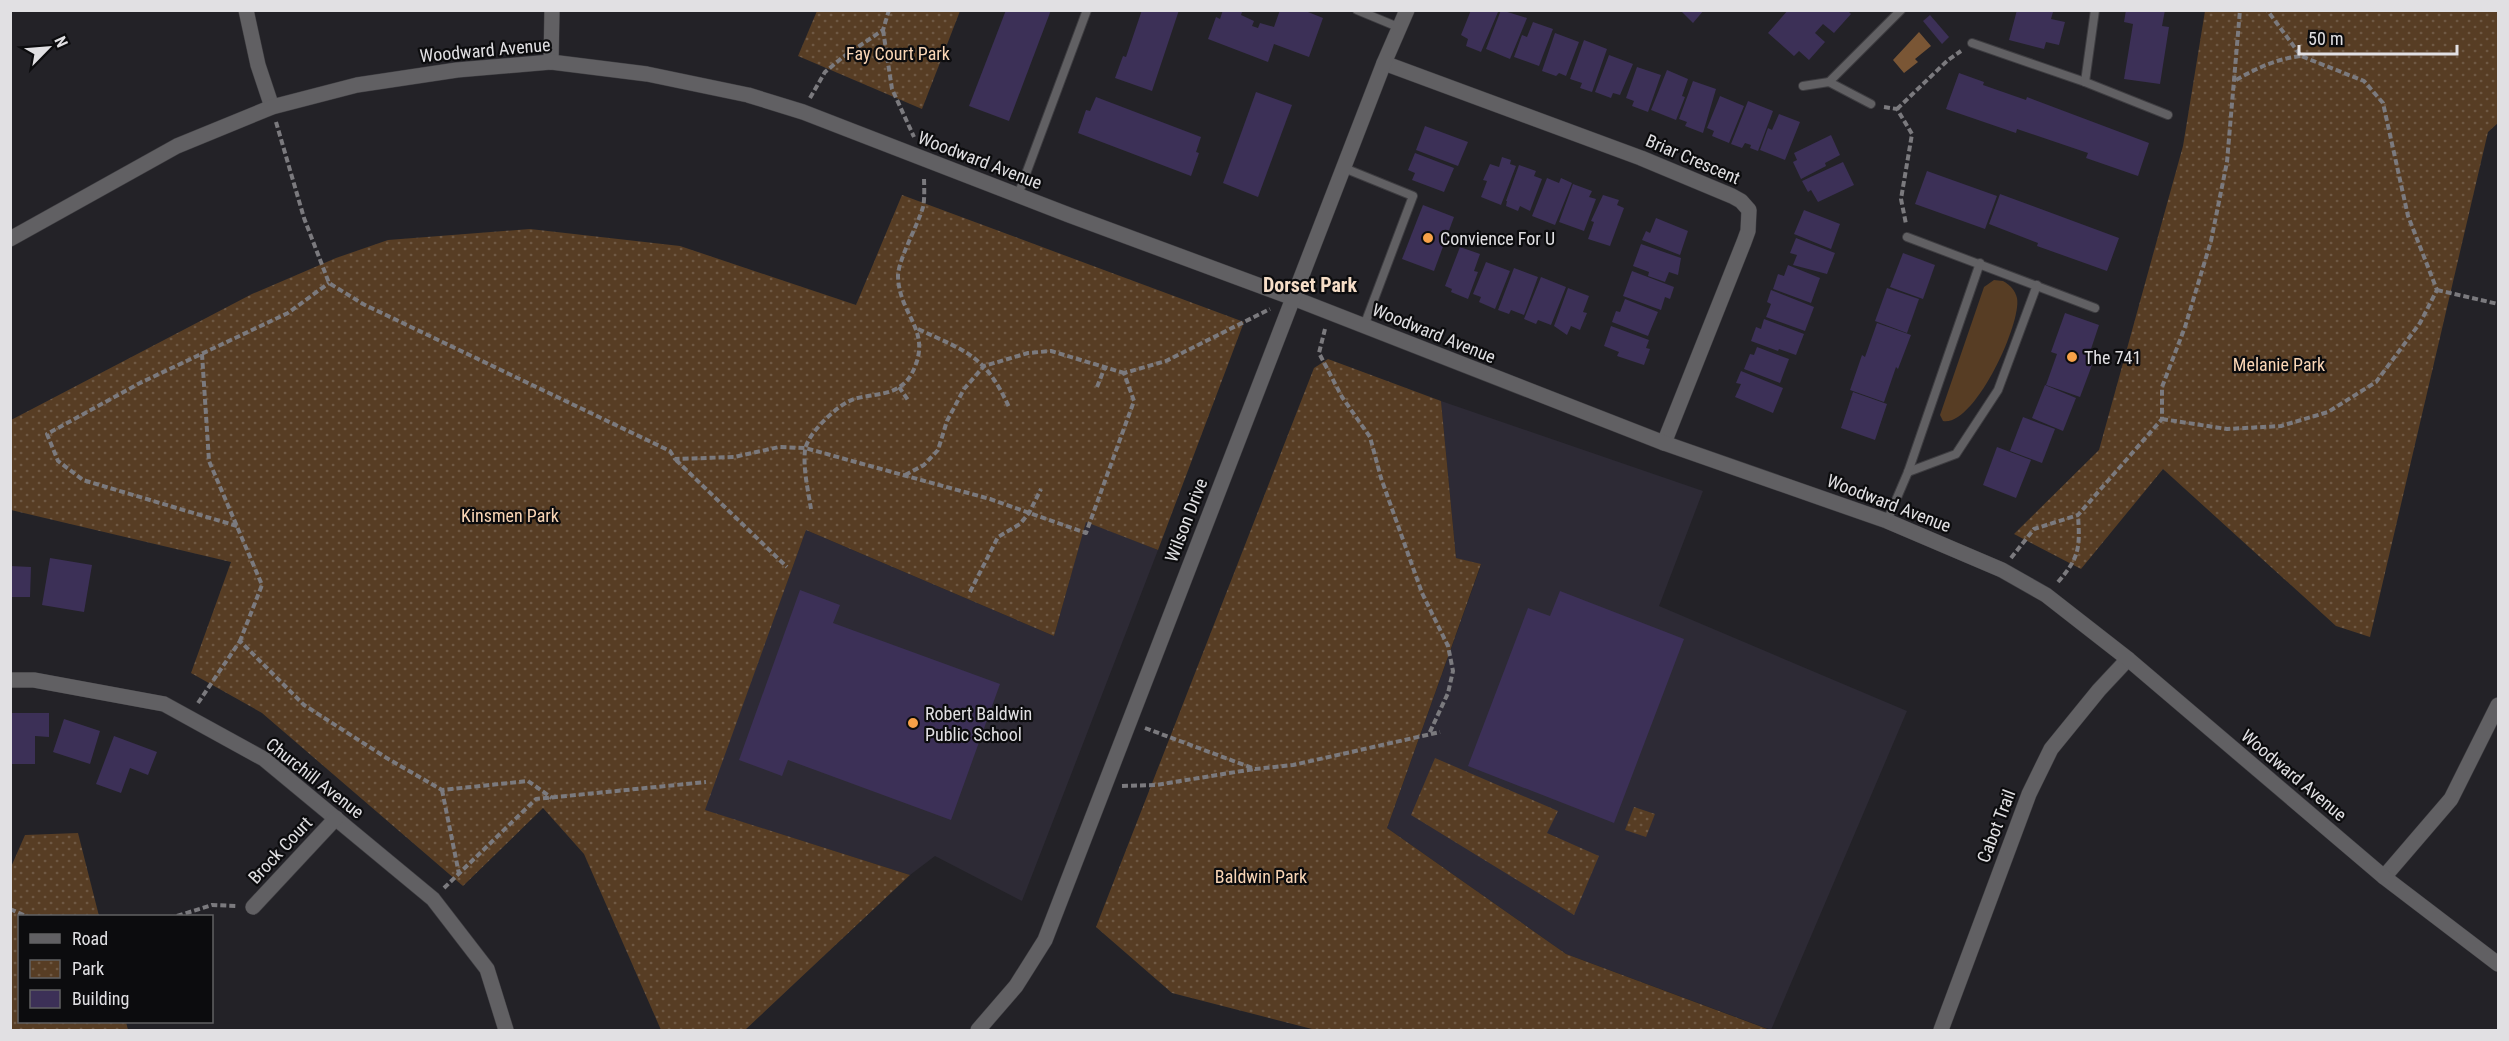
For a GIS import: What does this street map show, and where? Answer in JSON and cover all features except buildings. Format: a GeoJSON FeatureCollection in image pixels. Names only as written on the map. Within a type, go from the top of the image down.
{"type":"FeatureCollection","features":[{"type":"Feature","properties":{"kind":"street"},"geometry":{"type":"LineString","coordinates":[[246,10],[258,65],[272,106]]}},
{"type":"Feature","properties":{"kind":"street"},"geometry":{"type":"LineString","coordinates":[[551,62],[552,10]]}},
{"type":"Feature","properties":{"kind":"street","name":"Wilson Drive"},"geometry":{"type":"LineString","coordinates":[[978,1030],[1016,986],[1045,940],[1398,27],[1407,10]]}},
{"type":"Feature","properties":{"kind":"street","name":"Woodward Avenue"},"geometry":{"type":"LineString","coordinates":[[10,239],[177,146],[272,106],[357,85],[457,70],[551,62],[647,74],[748,95],[803,112],[1293,298],[1664,443],[1887,521],[2001,570],[2046,595],[2128,659],[2384,877],[2499,964]]}},
{"type":"Feature","properties":{"kind":"street","name":"Briar Crescent"},"geometry":{"type":"LineString","coordinates":[[1384,63],[1641,158],[1741,201],[1749,210],[1748,231],[1744,242],[1664,443]]}},
{"type":"Feature","properties":{"kind":"street","name":"Cabot Trail"},"geometry":{"type":"LineString","coordinates":[[1941,1030],[2029,794],[2051,749],[2099,690],[2128,659]]}},
{"type":"Feature","properties":{"kind":"street","name":"Churchill Avenue"},"geometry":{"type":"LineString","coordinates":[[10,680],[34,680],[164,704],[264,759],[433,899],[488,969],[506,1030]]}},
{"type":"Feature","properties":{"kind":"street"},"geometry":{"type":"LineString","coordinates":[[2384,877],[2451,800],[2499,705]]}},
{"type":"Feature","properties":{"kind":"street","name":"Brock Court"},"geometry":{"type":"LineString","coordinates":[[253,907],[336,818]]}},
{"type":"Feature","properties":{"kind":"lane"},"geometry":{"type":"LineString","coordinates":[[1018,195],[1087,10]]}},
{"type":"Feature","properties":{"kind":"lane"},"geometry":{"type":"LineString","coordinates":[[1358,10],[1398,27]]}},
{"type":"Feature","properties":{"kind":"lane"},"geometry":{"type":"LineString","coordinates":[[1803,86],[1829,82],[1901,10]]}},
{"type":"Feature","properties":{"kind":"lane"},"geometry":{"type":"LineString","coordinates":[[2085,82],[2096,10]]}},
{"type":"Feature","properties":{"kind":"lane"},"geometry":{"type":"LineString","coordinates":[[1972,43],[2085,82],[2168,115]]}},
{"type":"Feature","properties":{"kind":"lane"},"geometry":{"type":"LineString","coordinates":[[1829,82],[1870,104]]}},
{"type":"Feature","properties":{"kind":"lane"},"geometry":{"type":"LineString","coordinates":[[1344,168],[1413,196],[1364,326]]}},
{"type":"Feature","properties":{"kind":"lane"},"geometry":{"type":"LineString","coordinates":[[1907,237],[1980,262],[2095,308]]}},
{"type":"Feature","properties":{"kind":"lane"},"geometry":{"type":"LineString","coordinates":[[1887,521],[1908,472],[1980,262]]}},
{"type":"Feature","properties":{"kind":"lane"},"geometry":{"type":"LineString","coordinates":[[1908,472],[1956,454],[1998,390],[2037,285]]}},
{"type":"Feature","properties":{"kind":"path"},"geometry":{"type":"LineString","coordinates":[[812,509],[806,476],[805,448],[829,414],[836,409],[854,399],[881,396],[899,387],[910,377],[920,352],[918,328],[901,295],[898,274],[923,205],[925,160],[892,89],[884,30],[889,10]]}},
{"type":"Feature","properties":{"kind":"path"},"geometry":{"type":"LineString","coordinates":[[2001,570],[2034,529],[2078,515],[2162,420],[2162,387],[2186,327],[2211,241],[2227,162],[2240,10]]}},
{"type":"Feature","properties":{"kind":"path"},"geometry":{"type":"LineString","coordinates":[[2267,10],[2301,56]]}},
{"type":"Feature","properties":{"kind":"path"},"geometry":{"type":"LineString","coordinates":[[803,112],[825,72],[884,30]]}},
{"type":"Feature","properties":{"kind":"path"},"geometry":{"type":"LineString","coordinates":[[1897,109],[1948,60],[1972,43]]}},
{"type":"Feature","properties":{"kind":"path"},"geometry":{"type":"LineString","coordinates":[[2162,420],[2227,429],[2281,426],[2328,412],[2376,382],[2420,322],[2437,290],[2408,216],[2383,103],[2364,81],[2301,56],[2284,58],[2264,65],[2235,80]]}},
{"type":"Feature","properties":{"kind":"path"},"geometry":{"type":"LineString","coordinates":[[1870,104],[1897,109],[1912,134],[1901,199],[1907,237]]}},
{"type":"Feature","properties":{"kind":"path"},"geometry":{"type":"LineString","coordinates":[[272,106],[304,218],[329,283],[363,304],[670,451],[675,459],[787,567]]}},
{"type":"Feature","properties":{"kind":"path"},"geometry":{"type":"LineString","coordinates":[[237,526],[83,480],[58,460],[46,434],[140,383],[288,313],[329,283]]}},
{"type":"Feature","properties":{"kind":"path"},"geometry":{"type":"LineString","coordinates":[[2437,290],[2499,304]]}},
{"type":"Feature","properties":{"kind":"path"},"geometry":{"type":"LineString","coordinates":[[904,475],[924,465],[938,450],[947,421],[964,389],[984,366],[1028,353],[1051,351],[1124,373],[1166,361],[1293,298]]}},
{"type":"Feature","properties":{"kind":"path"},"geometry":{"type":"LineString","coordinates":[[1329,312],[1319,353],[1342,398],[1370,437],[1381,478],[1422,593],[1448,646],[1453,671],[1448,693],[1429,734]]}},
{"type":"Feature","properties":{"kind":"path"},"geometry":{"type":"LineString","coordinates":[[918,328],[970,353],[998,382],[1009,407]]}},
{"type":"Feature","properties":{"kind":"path"},"geometry":{"type":"LineString","coordinates":[[188,717],[240,641],[262,585],[209,461],[202,354]]}},
{"type":"Feature","properties":{"kind":"path"},"geometry":{"type":"LineString","coordinates":[[1097,387],[1105,367]]}},
{"type":"Feature","properties":{"kind":"path"},"geometry":{"type":"LineString","coordinates":[[675,459],[734,457],[779,447],[805,448],[990,499],[1086,533],[1134,401],[1124,373]]}},
{"type":"Feature","properties":{"kind":"path"},"geometry":{"type":"LineString","coordinates":[[899,387],[908,400]]}},
{"type":"Feature","properties":{"kind":"path"},"geometry":{"type":"LineString","coordinates":[[970,592],[998,537],[1020,524],[1029,513],[1041,489]]}},
{"type":"Feature","properties":{"kind":"path"},"geometry":{"type":"LineString","coordinates":[[2046,595],[2071,567],[2080,543],[2078,515]]}},
{"type":"Feature","properties":{"kind":"path"},"geometry":{"type":"LineString","coordinates":[[240,641],[304,705],[442,790],[528,781],[552,798]]}},
{"type":"Feature","properties":{"kind":"path"},"geometry":{"type":"LineString","coordinates":[[1130,722],[1255,769]]}},
{"type":"Feature","properties":{"kind":"path"},"geometry":{"type":"LineString","coordinates":[[1104,787],[1156,785],[1293,765],[1440,732]]}},
{"type":"Feature","properties":{"kind":"path"},"geometry":{"type":"LineString","coordinates":[[433,899],[536,799],[706,782]]}},
{"type":"Feature","properties":{"kind":"path"},"geometry":{"type":"LineString","coordinates":[[442,790],[459,874]]}},
{"type":"Feature","properties":{"kind":"path"},"geometry":{"type":"LineString","coordinates":[[180,915],[212,905],[253,907]]}},
{"type":"Feature","properties":{"kind":"shaded area"},"geometry":{"type":"Polygon","coordinates":[[[1919,32],[1931,46],[1915,59],[1918,62],[1904,73],[1893,60],[1919,32]]]}},
{"type":"Feature","properties":{"kind":"shaded area"},"geometry":{"type":"Polygon","coordinates":[[[1441,401],[1703,491],[1659,606],[1907,711],[1771,1030],[1566,954],[1387,828],[1481,565],[1456,558],[1441,401]]]}},
{"type":"Feature","properties":{"kind":"shaded area","name":"Robert Baldwin Public School"},"geometry":{"type":"Polygon","coordinates":[[[1086,521],[1158,550],[1022,901],[935,856],[910,875],[704,810],[806,530],[1054,636],[1086,521]]]}},
{"type":"Feature","properties":{"kind":"green space","name":"Fay Court Park"},"geometry":{"type":"Polygon","coordinates":[[[817,11],[960,11],[922,109],[798,56],[817,11]]]}},
{"type":"Feature","properties":{"kind":"green space","name":"Melanie Park"},"geometry":{"type":"Polygon","coordinates":[[[2205,11],[2498,11],[2498,123],[2488,132],[2370,637],[2336,626],[2163,469],[2081,569],[2014,534],[2099,450],[2183,146],[2205,11]]]}},
{"type":"Feature","properties":{"kind":"green space","name":"Kinsmen Park"},"geometry":{"type":"Polygon","coordinates":[[[902,195],[1244,322],[1158,550],[1086,522],[1054,636],[806,530],[705,810],[910,875],[745,1030],[661,1030],[584,854],[543,808],[463,886],[262,713],[191,673],[231,562],[11,510],[11,420],[252,294],[336,258],[388,240],[530,229],[680,246],[856,305],[902,195]]]}},
{"type":"Feature","properties":{"kind":"green space"},"geometry":{"type":"Polygon","coordinates":[[[1994,280],[2006,283],[2016,295],[2017,311],[2012,329],[1994,371],[1981,391],[1968,408],[1955,418],[1943,421],[1940,415],[1984,287],[1994,280]]]}},
{"type":"Feature","properties":{"kind":"green space","name":"Baldwin Park"},"geometry":{"type":"Polygon","coordinates":[[[1328,359],[1441,401],[1456,558],[1481,564],[1387,828],[1566,954],[1770,1030],[1316,1030],[1172,993],[1096,927],[1314,368],[1328,359]]]}},
{"type":"Feature","properties":{"kind":"green space"},"geometry":{"type":"Polygon","coordinates":[[[1435,758],[1558,811],[1547,833],[1599,856],[1574,915],[1411,815],[1435,758]]]}},
{"type":"Feature","properties":{"kind":"green space"},"geometry":{"type":"Polygon","coordinates":[[[1634,807],[1655,814],[1646,837],[1625,830],[1634,807]]]}},
{"type":"Feature","properties":{"kind":"green space"},"geometry":{"type":"Polygon","coordinates":[[[78,833],[99,915],[18,915],[18,1023],[126,1023],[128,1030],[11,1030],[11,867],[25,835],[78,833]]]}},
{"type":"Feature","properties":{"kind":"place","name":"Convience For U"},"geometry":{"type":"Point","coordinates":[1428,238]}},
{"type":"Feature","properties":{"kind":"place","name":"The 741"},"geometry":{"type":"Point","coordinates":[2072,357]}},
{"type":"Feature","properties":{"kind":"place","name":"Robert Baldwin Public School"},"geometry":{"type":"Point","coordinates":[913,723]}},
{"type":"Feature","properties":{"kind":"district","name":"Dorset Park"},"geometry":{"type":"Point","coordinates":[1310,285]}}]}
